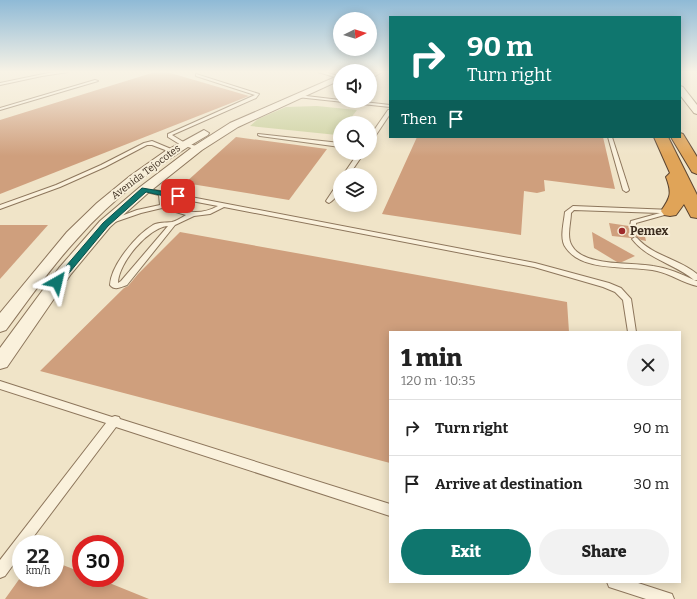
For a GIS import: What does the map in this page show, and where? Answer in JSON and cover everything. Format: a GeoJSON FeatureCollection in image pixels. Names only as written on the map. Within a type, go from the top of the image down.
{"type":"FeatureCollection","features":[{"type":"Feature","properties":{"kind":"highway"},"geometry":{"type":"LineString","coordinates":[[668,140],[697,169]]}},
{"type":"Feature","properties":{"kind":"highway"},"geometry":{"type":"LineString","coordinates":[[668,140],[669,164],[679,192],[678,201],[670,212]]}},
{"type":"Feature","properties":{"kind":"highway"},"geometry":{"type":"LineString","coordinates":[[668,140],[697,213]]}},
{"type":"Feature","properties":{"kind":"street","name":"Avenida Tejocotes"},"geometry":{"type":"LineString","coordinates":[[0,362],[65,271],[105,224],[144,190],[186,150],[226,120],[273,100]]}},
{"type":"Feature","properties":{"kind":"street","name":"Avenida Tejocotes"},"geometry":{"type":"LineString","coordinates":[[0,326],[35,279],[73,234],[131,182],[186,150],[234,125],[289,100]]}},
{"type":"Feature","properties":{"kind":"street"},"geometry":{"type":"LineString","coordinates":[[688,100],[697,111]]}},
{"type":"Feature","properties":{"kind":"lane"},"geometry":{"type":"LineString","coordinates":[[0,109],[31,100]]}},
{"type":"Feature","properties":{"kind":"lane"},"geometry":{"type":"LineString","coordinates":[[186,150],[170,136],[170,134],[248,100]]}},
{"type":"Feature","properties":{"kind":"lane"},"geometry":{"type":"LineString","coordinates":[[377,105],[389,106]]}},
{"type":"Feature","properties":{"kind":"lane"},"geometry":{"type":"LineString","coordinates":[[377,130],[389,112]]}},
{"type":"Feature","properties":{"kind":"lane"},"geometry":{"type":"LineString","coordinates":[[260,135],[333,144]]}},
{"type":"Feature","properties":{"kind":"lane"},"geometry":{"type":"LineString","coordinates":[[610,138],[626,190]]}},
{"type":"Feature","properties":{"kind":"lane"},"geometry":{"type":"LineString","coordinates":[[0,207],[64,183],[103,166],[146,144],[186,150]]}},
{"type":"Feature","properties":{"kind":"lane"},"geometry":{"type":"LineString","coordinates":[[144,190],[535,264],[618,290],[628,299],[632,331]]}},
{"type":"Feature","properties":{"kind":"lane"},"geometry":{"type":"LineString","coordinates":[[162,194],[163,206]]}},
{"type":"Feature","properties":{"kind":"lane"},"geometry":{"type":"LineString","coordinates":[[329,201],[333,195]]}},
{"type":"Feature","properties":{"kind":"lane"},"geometry":{"type":"LineString","coordinates":[[173,224],[124,283],[116,286],[114,285],[113,282],[118,269],[128,252],[139,239],[154,228],[160,225],[173,224],[192,215],[214,211],[224,205]]}},
{"type":"Feature","properties":{"kind":"lane"},"geometry":{"type":"LineString","coordinates":[[105,224],[139,211],[163,206],[192,215]]}},
{"type":"Feature","properties":{"kind":"lane"},"geometry":{"type":"LineString","coordinates":[[670,212],[573,208],[568,212],[566,242],[569,249],[575,254],[592,262],[654,268],[669,271],[697,284]]}},
{"type":"Feature","properties":{"kind":"lane"},"geometry":{"type":"LineString","coordinates":[[633,226],[633,222],[670,212]]}},
{"type":"Feature","properties":{"kind":"lane"},"geometry":{"type":"LineString","coordinates":[[635,239],[642,248],[667,259],[697,278]]}},
{"type":"Feature","properties":{"kind":"lane"},"geometry":{"type":"LineString","coordinates":[[0,385],[115,420],[389,510]]}},
{"type":"Feature","properties":{"kind":"lane"},"geometry":{"type":"LineString","coordinates":[[0,571],[115,420]]}},
{"type":"Feature","properties":{"kind":"lane"},"geometry":{"type":"LineString","coordinates":[[617,583],[667,599]]}},
{"type":"Feature","properties":{"kind":"green space"},"geometry":{"type":"Polygon","coordinates":[[[317,106],[357,110],[352,116],[333,116],[333,135],[250,126],[258,119],[286,107],[317,106]]]}},
{"type":"Feature","properties":{"kind":"building"},"geometry":{"type":"Polygon","coordinates":[[[65,100],[239,100],[0,194],[0,120],[65,100]]]}},
{"type":"Feature","properties":{"kind":"building"},"geometry":{"type":"Polygon","coordinates":[[[236,137],[327,149],[289,200],[185,183],[236,137]]]}},
{"type":"Feature","properties":{"kind":"building"},"geometry":{"type":"Polygon","coordinates":[[[417,138],[603,138],[615,189],[544,180],[545,191],[537,193],[524,191],[521,235],[382,214],[417,138]]]}},
{"type":"Feature","properties":{"kind":"building"},"geometry":{"type":"Polygon","coordinates":[[[609,223],[629,226],[632,229],[637,227],[643,228],[646,241],[641,240],[636,236],[631,238],[612,236],[609,223]]]}},
{"type":"Feature","properties":{"kind":"building"},"geometry":{"type":"Polygon","coordinates":[[[0,225],[48,225],[0,279],[0,225]]]}},
{"type":"Feature","properties":{"kind":"building"},"geometry":{"type":"Polygon","coordinates":[[[180,232],[567,302],[569,331],[389,331],[389,463],[40,371],[124,288],[128,286],[180,232]]]}},
{"type":"Feature","properties":{"kind":"building"},"geometry":{"type":"Polygon","coordinates":[[[592,232],[635,256],[622,262],[617,262],[594,248],[592,232]]]}},
{"type":"Feature","properties":{"kind":"building"},"geometry":{"type":"Polygon","coordinates":[[[64,565],[72,569],[72,587],[119,587],[149,599],[5,599],[14,587],[64,587],[64,565]]]}},
{"type":"Feature","properties":{"kind":"place","name":"Pemex"},"geometry":{"type":"Point","coordinates":[622,231]}},
{"type":"Feature","properties":{"kind":"route"},"geometry":{"type":"LineString","coordinates":[[57,282],[105,224],[144,190],[178,196]]}}]}
